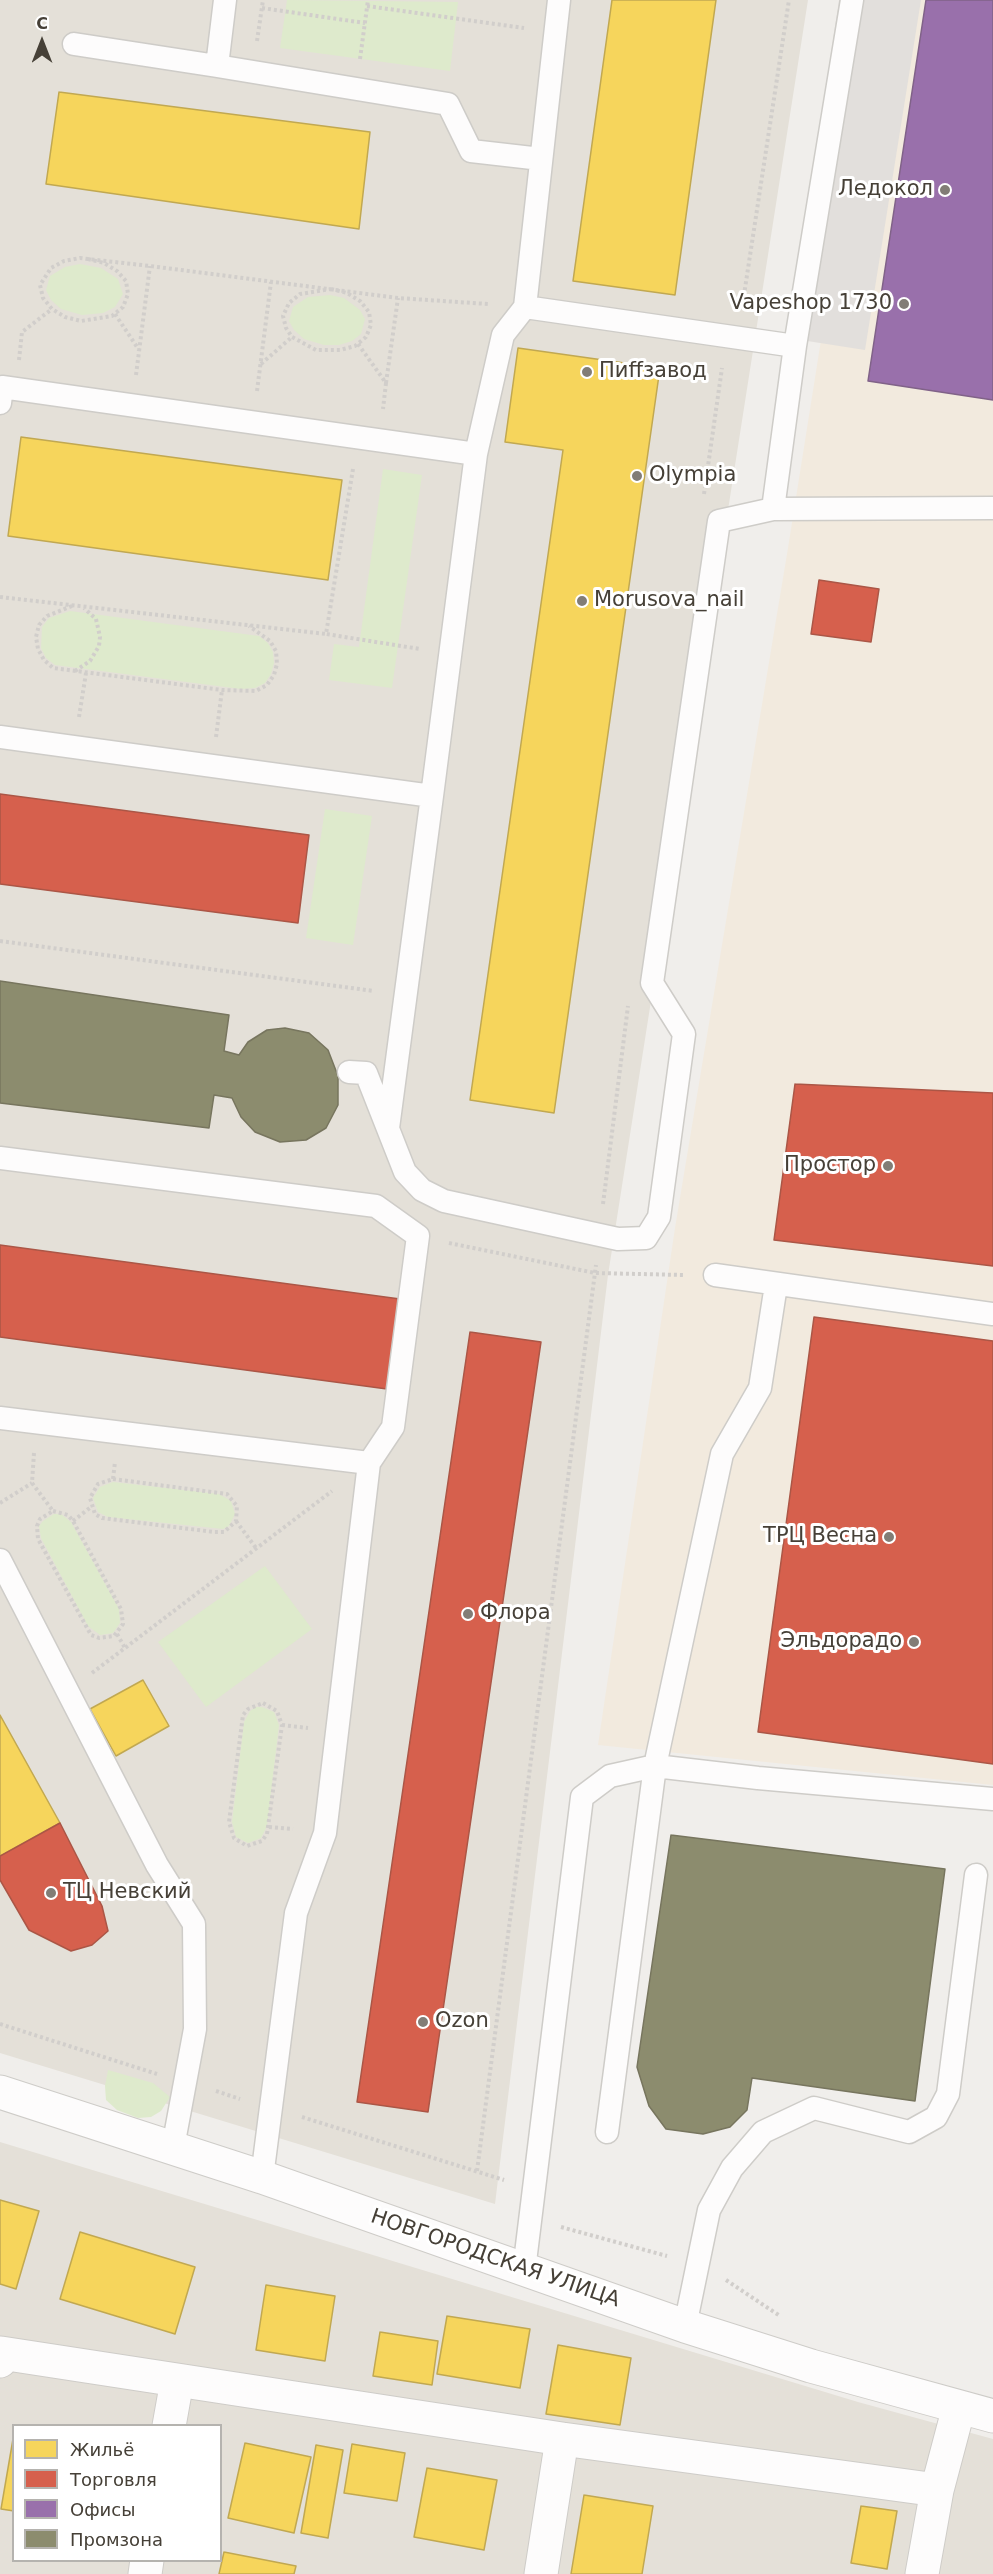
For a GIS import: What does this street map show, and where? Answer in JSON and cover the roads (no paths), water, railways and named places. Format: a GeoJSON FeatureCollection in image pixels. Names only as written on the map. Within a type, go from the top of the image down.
{"type":"FeatureCollection","features":[{"type":"Feature","properties":{"kind":"street","name":"НОВГОРОДСКАЯ УЛИЦА"},"geometry":{"type":"LineString","coordinates":[[0,2092],[262,2177],[685,2326],[811,2366],[993,2416]]}},
{"type":"Feature","properties":{"kind":"street"},"geometry":{"type":"LineString","coordinates":[[1,2357],[562,2439],[937,2490]]}},
{"type":"Feature","properties":{"kind":"street"},"geometry":{"type":"LineString","coordinates":[[169,2424],[177,2381]]}},
{"type":"Feature","properties":{"kind":"street"},"geometry":{"type":"LineString","coordinates":[[922,2574],[937,2490],[959,2407]]}},
{"type":"Feature","properties":{"kind":"street"},"geometry":{"type":"LineString","coordinates":[[541,2574],[562,2439]]}},
{"type":"Feature","properties":{"kind":"lane"},"geometry":{"type":"LineString","coordinates":[[217,66],[225,0]]}},
{"type":"Feature","properties":{"kind":"lane"},"geometry":{"type":"LineString","coordinates":[[388,1130],[476,454],[503,335],[525,307],[559,0]]}},
{"type":"Feature","properties":{"kind":"lane"},"geometry":{"type":"LineString","coordinates":[[773,509],[795,346],[852,0]]}},
{"type":"Feature","properties":{"kind":"lane"},"geometry":{"type":"LineString","coordinates":[[74,44],[448,104],[471,152],[540,159]]}},
{"type":"Feature","properties":{"kind":"lane"},"geometry":{"type":"LineString","coordinates":[[525,307],[795,346]]}},
{"type":"Feature","properties":{"kind":"lane"},"geometry":{"type":"LineString","coordinates":[[7,396],[132,404],[476,454]]}},
{"type":"Feature","properties":{"kind":"lane"},"geometry":{"type":"LineString","coordinates":[[349,1072],[366,1073],[405,1172],[422,1190],[444,1201],[600,1236],[618,1239],[646,1238],[659,1217],[684,1034],[652,983],[719,521],[773,509],[993,508]]}},
{"type":"Feature","properties":{"kind":"lane"},"geometry":{"type":"LineString","coordinates":[[0,737],[432,796]]}},
{"type":"Feature","properties":{"kind":"lane"},"geometry":{"type":"LineString","coordinates":[[0,1158],[376,1206],[418,1236],[393,1427],[369,1463],[325,1833],[296,1913],[262,2177]]}},
{"type":"Feature","properties":{"kind":"lane"},"geometry":{"type":"LineString","coordinates":[[715,1275],[993,1314]]}},
{"type":"Feature","properties":{"kind":"lane"},"geometry":{"type":"LineString","coordinates":[[607,2132],[655,1766],[722,1454],[760,1388],[776,1285]]}},
{"type":"Feature","properties":{"kind":"lane"},"geometry":{"type":"LineString","coordinates":[[0,1418],[369,1463]]}},
{"type":"Feature","properties":{"kind":"lane"},"geometry":{"type":"LineString","coordinates":[[0,1560],[157,1865],[194,1924],[195,2029],[173,2147]]}},
{"type":"Feature","properties":{"kind":"lane"},"geometry":{"type":"LineString","coordinates":[[524,2270],[582,1797],[610,1776],[655,1766],[993,1799]]}},
{"type":"Feature","properties":{"kind":"lane"},"geometry":{"type":"LineString","coordinates":[[685,2326],[709,2210],[732,2168],[764,2132],[814,2108],[909,2132],[936,2117],[948,2094],[976,1875]]}},
{"type":"Feature","properties":{"kind":"place","name":"Ледокол"},"geometry":{"type":"Point","coordinates":[945,190]}},
{"type":"Feature","properties":{"kind":"place","name":"Vapeshop 1730"},"geometry":{"type":"Point","coordinates":[904,304]}},
{"type":"Feature","properties":{"kind":"place","name":"Пиffзавод"},"geometry":{"type":"Point","coordinates":[587,372]}},
{"type":"Feature","properties":{"kind":"place","name":"Olympia"},"geometry":{"type":"Point","coordinates":[637,476]}},
{"type":"Feature","properties":{"kind":"place","name":"Morusova_nail"},"geometry":{"type":"Point","coordinates":[582,601]}},
{"type":"Feature","properties":{"kind":"place","name":"Простор"},"geometry":{"type":"Point","coordinates":[888,1166]}},
{"type":"Feature","properties":{"kind":"place","name":"ТРЦ Весна"},"geometry":{"type":"Point","coordinates":[889,1537]}},
{"type":"Feature","properties":{"kind":"place","name":"Флора"},"geometry":{"type":"Point","coordinates":[468,1614]}},
{"type":"Feature","properties":{"kind":"place","name":"Эльдорадо"},"geometry":{"type":"Point","coordinates":[914,1642]}},
{"type":"Feature","properties":{"kind":"place","name":"ТЦ Невский"},"geometry":{"type":"Point","coordinates":[51,1893]}},
{"type":"Feature","properties":{"kind":"place","name":"Ozon"},"geometry":{"type":"Point","coordinates":[423,2022]}}]}
